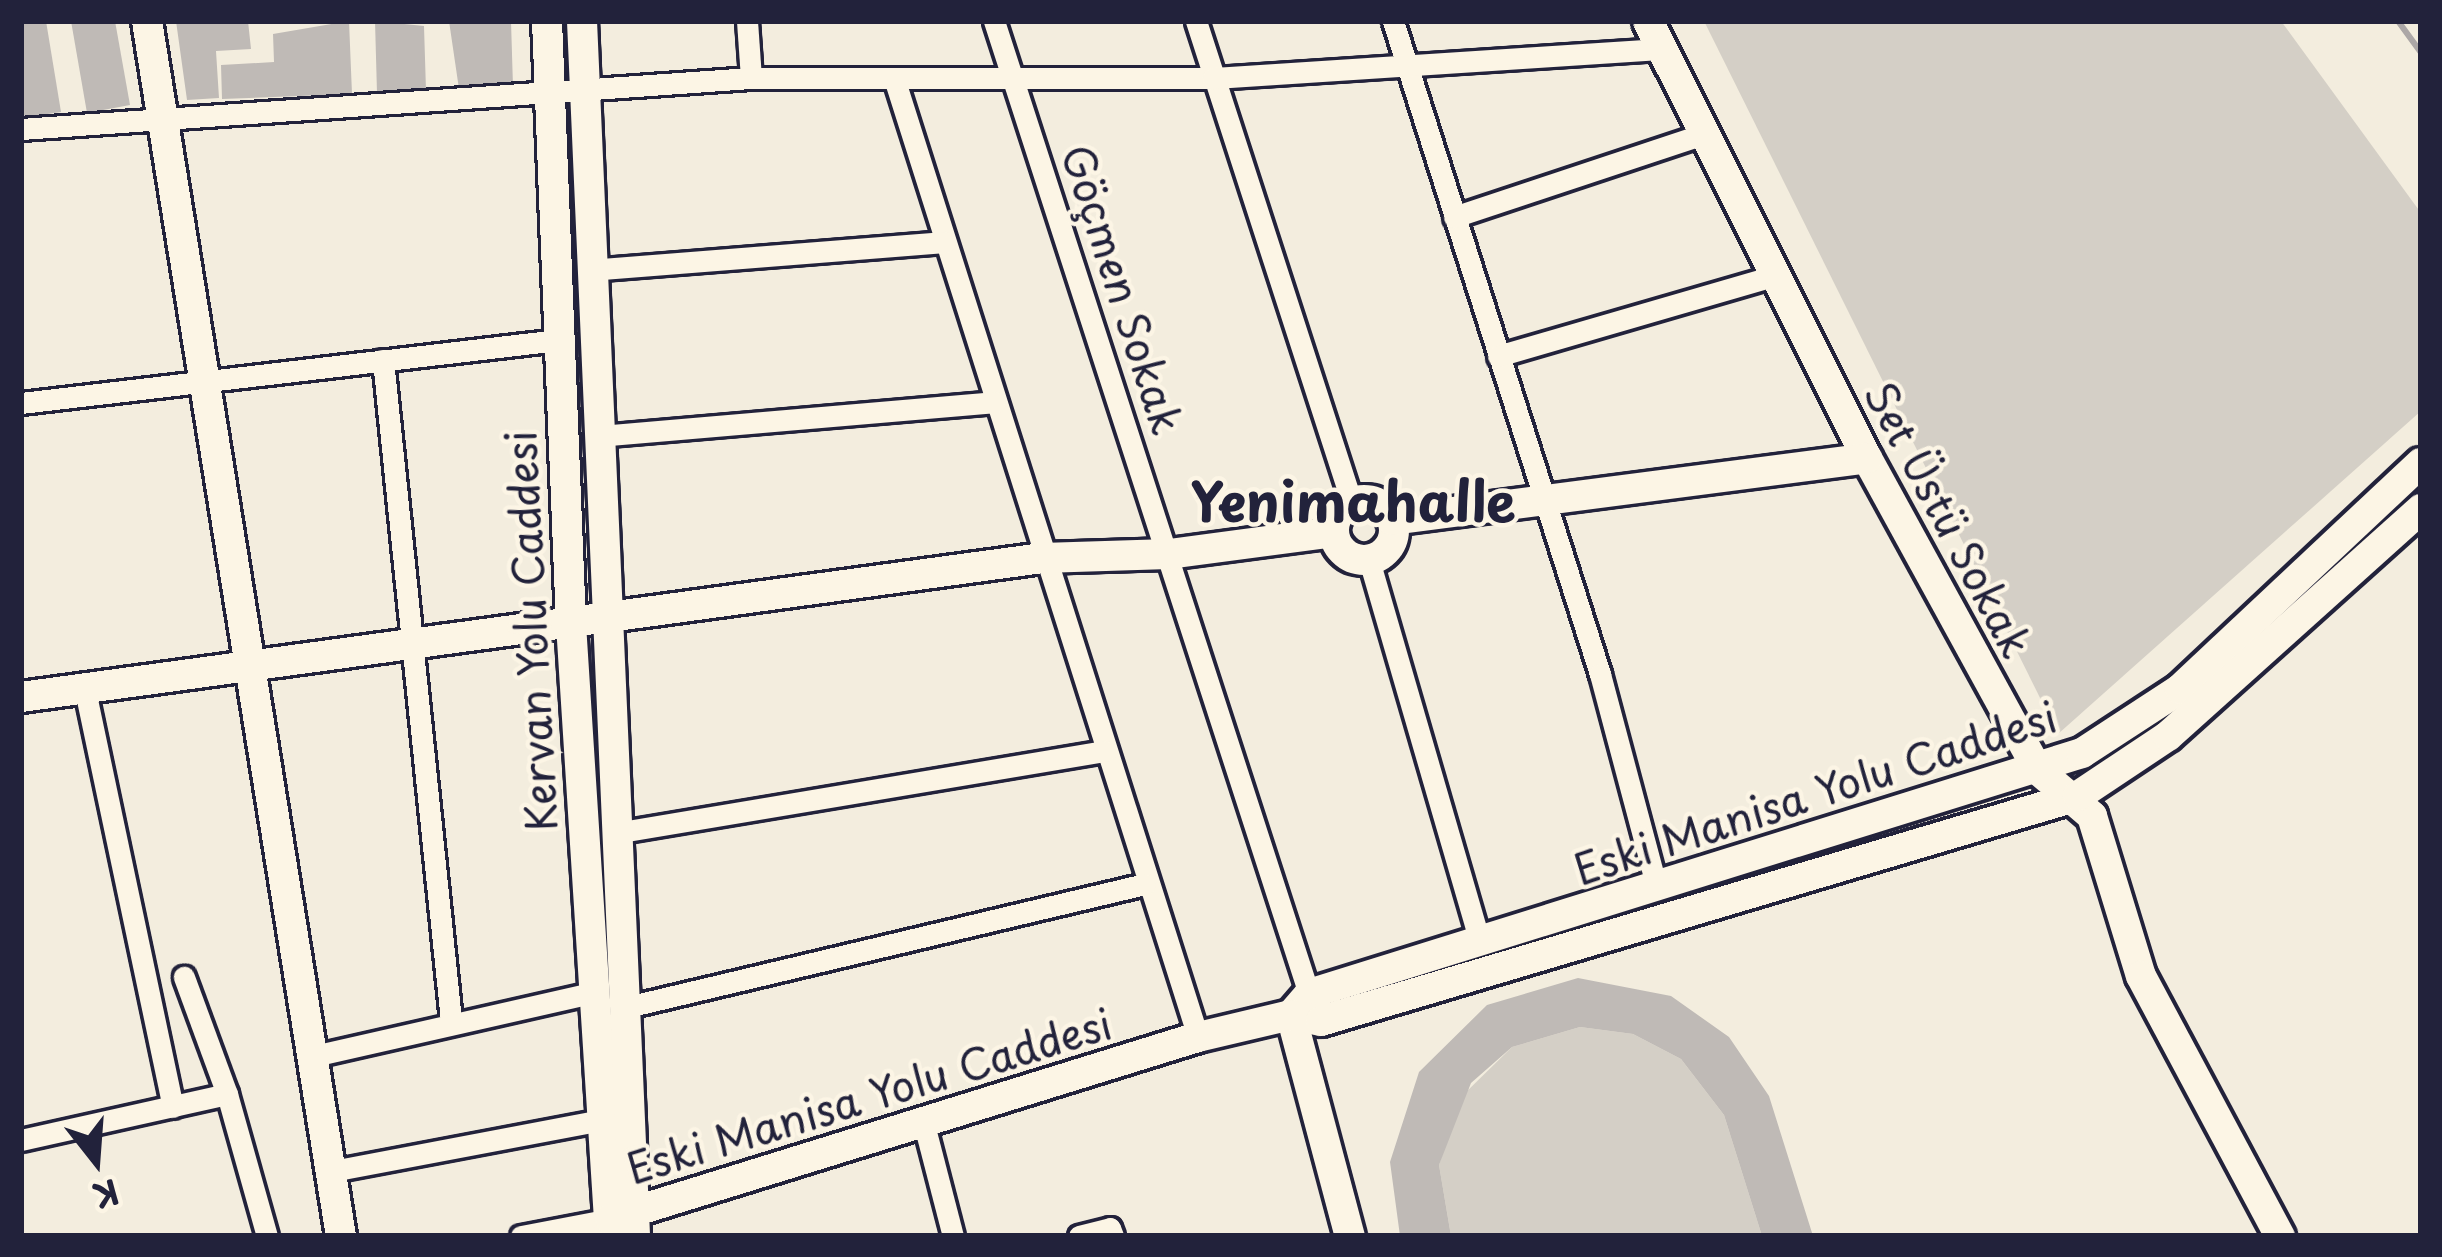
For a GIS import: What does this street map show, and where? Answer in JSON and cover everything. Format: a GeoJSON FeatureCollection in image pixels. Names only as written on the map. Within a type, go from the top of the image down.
{"type":"FeatureCollection","features":[{"type":"Feature","properties":{"kind":"main road"},"geometry":{"type":"LineString","coordinates":[[147,21],[211,383],[341,1236]]}},
{"type":"Feature","properties":{"kind":"main road","name":"Kervan Yolu Caddesi"},"geometry":{"type":"LineString","coordinates":[[547,21],[571,625],[592,993],[601,1120],[622,1225]]}},
{"type":"Feature","properties":{"kind":"main road","name":"Kervan Yolu Caddesi"},"geometry":{"type":"LineString","coordinates":[[582,21],[627,1007],[622,1225]]}},
{"type":"Feature","properties":{"kind":"main road","name":"Set Üstü Sokak"},"geometry":{"type":"LineString","coordinates":[[1655,35],[1867,458],[2038,770],[2078,796]]}},
{"type":"Feature","properties":{"kind":"main road"},"geometry":{"type":"LineString","coordinates":[[1392,520],[1545,495],[1867,458]]}},
{"type":"Feature","properties":{"kind":"main road","name":"Eski Manisa Yolu Caddesi"},"geometry":{"type":"LineString","coordinates":[[622,1225],[1480,941],[2038,770],[2110,739],[2180,688],[2421,464]]}},
{"type":"Feature","properties":{"kind":"main road"},"geometry":{"type":"LineString","coordinates":[[1352,503],[1376,503],[1392,520],[1390,545],[1369,560],[1349,556],[1334,532],[1352,503]]}},
{"type":"Feature","properties":{"kind":"main road","name":"Eski Manisa Yolu Caddesi"},"geometry":{"type":"LineString","coordinates":[[1300,1004],[1321,1022],[2078,796],[2202,708],[2421,509]]}},
{"type":"Feature","properties":{"kind":"main road"},"geometry":{"type":"LineString","coordinates":[[21,697],[413,649],[1042,558],[1169,554],[1334,532]]}},
{"type":"Feature","properties":{"kind":"main road"},"geometry":{"type":"LineString","coordinates":[[2078,796],[2141,976],[2280,1236]]}},
{"type":"Feature","properties":{"kind":"main road"},"geometry":{"type":"LineString","coordinates":[[1300,1004],[1350,1236]]}},
{"type":"Feature","properties":{"kind":"street"},"geometry":{"type":"LineString","coordinates":[[747,21],[751,78]]}},
{"type":"Feature","properties":{"kind":"street","name":"Göçmen Sokak"},"geometry":{"type":"LineString","coordinates":[[994,21],[1169,554],[1300,1004]]}},
{"type":"Feature","properties":{"kind":"street"},"geometry":{"type":"LineString","coordinates":[[1196,21],[1352,503]]}},
{"type":"Feature","properties":{"kind":"street"},"geometry":{"type":"LineString","coordinates":[[1393,21],[1545,495],[1657,888]]}},
{"type":"Feature","properties":{"kind":"street"},"geometry":{"type":"LineString","coordinates":[[21,129],[583,96],[751,78],[1213,78],[1406,65],[1655,35]]}},
{"type":"Feature","properties":{"kind":"street"},"geometry":{"type":"LineString","coordinates":[[894,78],[1145,884],[1198,1037]]}},
{"type":"Feature","properties":{"kind":"street"},"geometry":{"type":"LineString","coordinates":[[1454,218],[1703,134]]}},
{"type":"Feature","properties":{"kind":"street"},"geometry":{"type":"LineString","coordinates":[[590,270],[944,242]]}},
{"type":"Feature","properties":{"kind":"street"},"geometry":{"type":"LineString","coordinates":[[1498,356],[1773,276]]}},
{"type":"Feature","properties":{"kind":"street"},"geometry":{"type":"LineString","coordinates":[[21,403],[558,340]]}},
{"type":"Feature","properties":{"kind":"street"},"geometry":{"type":"LineString","coordinates":[[383,360],[451,1020]]}},
{"type":"Feature","properties":{"kind":"street"},"geometry":{"type":"LineString","coordinates":[[598,436],[995,402]]}},
{"type":"Feature","properties":{"kind":"street"},"geometry":{"type":"LineString","coordinates":[[1369,560],[1480,941]]}},
{"type":"Feature","properties":{"kind":"street"},"geometry":{"type":"LineString","coordinates":[[85,690],[172,1107]]}},
{"type":"Feature","properties":{"kind":"street"},"geometry":{"type":"LineString","coordinates":[[621,832],[1106,752]]}},
{"type":"Feature","properties":{"kind":"street"},"geometry":{"type":"LineString","coordinates":[[627,1007],[1145,884]]}},
{"type":"Feature","properties":{"kind":"street"},"geometry":{"type":"LineString","coordinates":[[184,977],[227,1094],[267,1236]]}},
{"type":"Feature","properties":{"kind":"street"},"geometry":{"type":"LineString","coordinates":[[314,1056],[451,1020],[592,993]]}},
{"type":"Feature","properties":{"kind":"street"},"geometry":{"type":"LineString","coordinates":[[21,1140],[227,1094]]}},
{"type":"Feature","properties":{"kind":"street"},"geometry":{"type":"LineString","coordinates":[[332,1171],[601,1120]]}},
{"type":"Feature","properties":{"kind":"street"},"geometry":{"type":"LineString","coordinates":[[925,1128],[953,1236]]}},
{"type":"Feature","properties":{"kind":"street"},"geometry":{"type":"LineString","coordinates":[[520,1236],[622,1225]]}},
{"type":"Feature","properties":{"kind":"street"},"geometry":{"type":"LineString","coordinates":[[1078,1236],[1111,1228],[1113,1236]]}},
{"type":"Feature","properties":{"kind":"shaded area"},"geometry":{"type":"Polygon","coordinates":[[[1704,21],[2281,21],[2421,213],[2421,411],[2058,734],[1704,21]]]}},
{"type":"Feature","properties":{"kind":"shaded area"},"geometry":{"type":"Polygon","coordinates":[[[1580,1027],[1633,1034],[1681,1059],[1724,1115],[1762,1236],[1451,1236],[1439,1165],[1461,1097],[1512,1047],[1580,1027]]]}},
{"type":"Feature","properties":{"kind":"building"},"geometry":{"type":"Polygon","coordinates":[[[21,21],[46,21],[61,112],[21,118],[21,21]]]}},
{"type":"Feature","properties":{"kind":"building"},"geometry":{"type":"Polygon","coordinates":[[[71,21],[115,21],[130,105],[87,113],[71,21]]]}},
{"type":"Feature","properties":{"kind":"building"},"geometry":{"type":"Polygon","coordinates":[[[176,21],[248,21],[251,49],[216,51],[219,98],[187,100],[176,21]]]}},
{"type":"Feature","properties":{"kind":"building"},"geometry":{"type":"Polygon","coordinates":[[[349,21],[352,94],[222,99],[221,65],[274,62],[273,34],[349,21]]]}},
{"type":"Feature","properties":{"kind":"building"},"geometry":{"type":"Polygon","coordinates":[[[375,21],[424,26],[426,91],[377,93],[375,21]]]}},
{"type":"Feature","properties":{"kind":"building"},"geometry":{"type":"Polygon","coordinates":[[[449,21],[511,21],[513,87],[459,89],[449,21]]]}},
{"type":"Feature","properties":{"kind":"building"},"geometry":{"type":"Polygon","coordinates":[[[1578,978],[1671,996],[1729,1037],[1769,1096],[1813,1236],[1762,1236],[1724,1115],[1681,1059],[1633,1034],[1580,1027],[1512,1047],[1471,1083],[1439,1165],[1451,1236],[1400,1236],[1390,1162],[1419,1072],[1487,1005],[1578,978]]]}},
{"type":"Feature","properties":{"kind":"waterway"},"geometry":{"type":"LineString","coordinates":[[2398,21],[2421,53]]}},
{"type":"Feature","properties":{"kind":"district","name":"Yenimahalle"},"geometry":{"type":"Point","coordinates":[1353,500]}}]}
